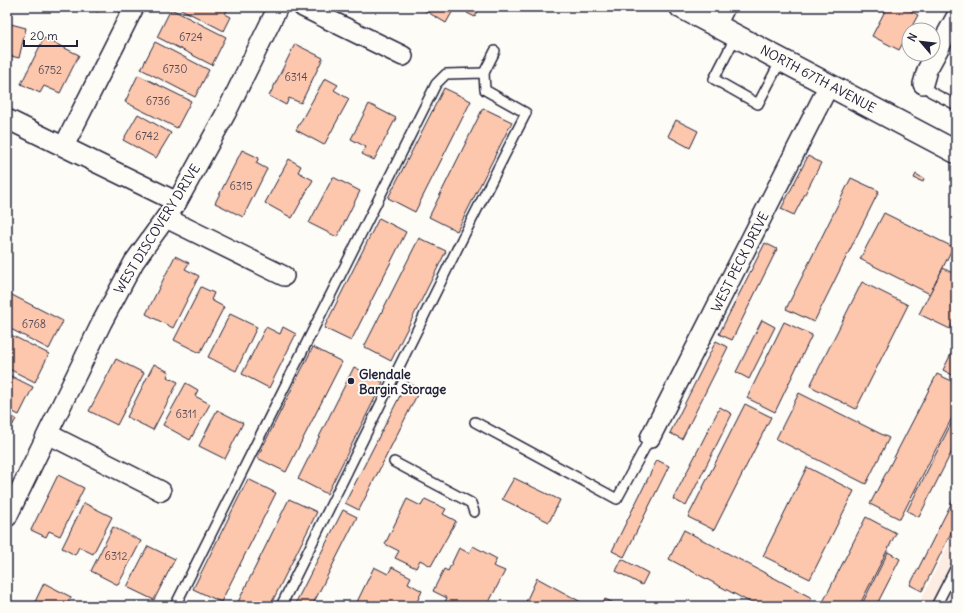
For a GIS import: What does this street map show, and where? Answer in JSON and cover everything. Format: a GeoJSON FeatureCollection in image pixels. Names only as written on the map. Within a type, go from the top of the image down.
{"type":"FeatureCollection","features":[{"type":"Feature","properties":{"kind":"main road","name":"NORTH 67TH AVENUE"},"geometry":{"type":"LineString","coordinates":[[681,7],[721,16],[736,36],[956,152]]}},
{"type":"Feature","properties":{"kind":"street"},"geometry":{"type":"LineString","coordinates":[[64,146],[134,7]]}},
{"type":"Feature","properties":{"kind":"street","name":"WEST DISCOVERY DRIVE"},"geometry":{"type":"LineString","coordinates":[[7,517],[102,322],[134,262],[177,202],[226,114],[278,7]]}},
{"type":"Feature","properties":{"kind":"street"},"geometry":{"type":"LineString","coordinates":[[303,7],[403,56]]}},
{"type":"Feature","properties":{"kind":"street"},"geometry":{"type":"LineString","coordinates":[[923,84],[927,70],[956,17]]}},
{"type":"Feature","properties":{"kind":"street","name":"WEST PECK DRIVE"},"geometry":{"type":"LineString","coordinates":[[650,438],[829,85]]}},
{"type":"Feature","properties":{"kind":"street"},"geometry":{"type":"LineString","coordinates":[[7,118],[177,202]]}},
{"type":"Feature","properties":{"kind":"street"},"geometry":{"type":"LineString","coordinates":[[166,218],[284,276]]}},
{"type":"Feature","properties":{"kind":"street"},"geometry":{"type":"LineString","coordinates":[[48,434],[161,491]]}},
{"type":"Feature","properties":{"kind":"lane"},"geometry":{"type":"LineString","coordinates":[[736,36],[714,79],[758,104],[781,60]]}},
{"type":"Feature","properties":{"kind":"lane"},"geometry":{"type":"LineString","coordinates":[[281,606],[458,245],[526,113],[485,90],[484,73],[495,51]]}},
{"type":"Feature","properties":{"kind":"lane"},"geometry":{"type":"LineString","coordinates":[[175,606],[436,84],[446,74],[484,73]]}},
{"type":"Feature","properties":{"kind":"lane"},"geometry":{"type":"LineString","coordinates":[[923,84],[931,92],[956,105]]}},
{"type":"Feature","properties":{"kind":"lane"},"geometry":{"type":"LineString","coordinates":[[475,422],[617,499],[650,438]]}},
{"type":"Feature","properties":{"kind":"lane"},"geometry":{"type":"LineString","coordinates":[[394,462],[471,503],[474,512]]}},
{"type":"Feature","properties":{"kind":"lane"},"geometry":{"type":"LineString","coordinates":[[936,606],[956,567]]}},
{"type":"Feature","properties":{"kind":"shaded area"},"geometry":{"type":"Polygon","coordinates":[[[956,529],[956,606],[918,606],[956,529]]]}},
{"type":"Feature","properties":{"kind":"building"},"geometry":{"type":"Polygon","coordinates":[[[88,7],[100,7],[98,12],[88,7]]]}},
{"type":"Feature","properties":{"kind":"building"},"geometry":{"type":"Polygon","coordinates":[[[177,7],[229,7],[225,14],[231,17],[224,31],[177,7]]]}},
{"type":"Feature","properties":{"kind":"building"},"geometry":{"type":"Polygon","coordinates":[[[419,7],[455,7],[446,23],[419,7]]]}},
{"type":"Feature","properties":{"kind":"building"},"geometry":{"type":"Polygon","coordinates":[[[470,7],[480,7],[475,17],[467,13],[470,7]]]}},
{"type":"Feature","properties":{"kind":"building"},"geometry":{"type":"Polygon","coordinates":[[[887,7],[904,7],[918,15],[914,22],[901,22],[901,46],[899,50],[872,36],[887,7]]]}},
{"type":"Feature","properties":{"kind":"building"},"geometry":{"type":"Polygon","coordinates":[[[171,9],[226,37],[212,65],[157,37],[171,9]]]}},
{"type":"Feature","properties":{"kind":"building"},"geometry":{"type":"Polygon","coordinates":[[[7,23],[26,28],[19,58],[7,55],[7,23]]]}},
{"type":"Feature","properties":{"kind":"building"},"geometry":{"type":"Polygon","coordinates":[[[44,38],[79,55],[60,93],[44,86],[40,93],[21,84],[44,38]]]}},
{"type":"Feature","properties":{"kind":"building"},"geometry":{"type":"Polygon","coordinates":[[[155,42],[209,70],[195,97],[141,69],[155,42]]]}},
{"type":"Feature","properties":{"kind":"building"},"geometry":{"type":"Polygon","coordinates":[[[295,44],[323,58],[301,103],[289,98],[286,105],[269,96],[295,44]]]}},
{"type":"Feature","properties":{"kind":"building"},"geometry":{"type":"Polygon","coordinates":[[[138,75],[191,101],[177,128],[125,102],[138,75]]]}},
{"type":"Feature","properties":{"kind":"building"},"geometry":{"type":"Polygon","coordinates":[[[325,78],[338,85],[334,90],[349,99],[324,145],[296,130],[325,78]]]}},
{"type":"Feature","properties":{"kind":"building"},"geometry":{"type":"Polygon","coordinates":[[[444,88],[471,101],[415,212],[388,198],[444,88]]]}},
{"type":"Feature","properties":{"kind":"building"},"geometry":{"type":"Polygon","coordinates":[[[369,104],[396,118],[374,160],[362,154],[366,147],[351,139],[369,104]]]}},
{"type":"Feature","properties":{"kind":"building"},"geometry":{"type":"Polygon","coordinates":[[[483,108],[512,122],[457,231],[429,217],[483,108]]]}},
{"type":"Feature","properties":{"kind":"building"},"geometry":{"type":"Polygon","coordinates":[[[138,114],[171,133],[156,158],[123,140],[138,114]]]}},
{"type":"Feature","properties":{"kind":"building"},"geometry":{"type":"Polygon","coordinates":[[[676,120],[698,131],[690,148],[668,136],[676,120]]]}},
{"type":"Feature","properties":{"kind":"building"},"geometry":{"type":"Polygon","coordinates":[[[242,150],[259,158],[256,163],[267,169],[243,217],[215,203],[242,150]]]}},
{"type":"Feature","properties":{"kind":"building"},"geometry":{"type":"Polygon","coordinates":[[[808,156],[821,163],[794,215],[781,209],[808,156]]]}},
{"type":"Feature","properties":{"kind":"building"},"geometry":{"type":"Polygon","coordinates":[[[289,159],[301,166],[298,172],[313,180],[292,218],[265,203],[289,159]]]}},
{"type":"Feature","properties":{"kind":"building"},"geometry":{"type":"Polygon","coordinates":[[[916,174],[924,179],[923,182],[914,178],[916,174]]]}},
{"type":"Feature","properties":{"kind":"building"},"geometry":{"type":"Polygon","coordinates":[[[333,177],[360,191],[337,237],[309,223],[333,177]]]}},
{"type":"Feature","properties":{"kind":"building"},"geometry":{"type":"Polygon","coordinates":[[[851,178],[879,191],[814,322],[786,309],[851,178]]]}},
{"type":"Feature","properties":{"kind":"building"},"geometry":{"type":"Polygon","coordinates":[[[884,213],[953,247],[930,294],[860,259],[884,213]]]}},
{"type":"Feature","properties":{"kind":"building"},"geometry":{"type":"Polygon","coordinates":[[[379,218],[406,232],[351,341],[324,328],[379,218]]]}},
{"type":"Feature","properties":{"kind":"building"},"geometry":{"type":"Polygon","coordinates":[[[419,238],[446,251],[391,361],[364,347],[419,238]]]}},
{"type":"Feature","properties":{"kind":"building"},"geometry":{"type":"Polygon","coordinates":[[[765,243],[777,249],[732,340],[719,334],[765,243]]]}},
{"type":"Feature","properties":{"kind":"building"},"geometry":{"type":"Polygon","coordinates":[[[175,256],[189,263],[185,269],[199,276],[173,328],[146,314],[175,256]]]}},
{"type":"Feature","properties":{"kind":"building"},"geometry":{"type":"Polygon","coordinates":[[[943,268],[956,275],[956,317],[950,329],[919,314],[943,268]]]}},
{"type":"Feature","properties":{"kind":"building"},"geometry":{"type":"Polygon","coordinates":[[[862,282],[908,305],[856,409],[810,386],[862,282]]]}},
{"type":"Feature","properties":{"kind":"building"},"geometry":{"type":"Polygon","coordinates":[[[201,287],[214,293],[211,300],[224,307],[200,353],[174,340],[201,287]]]}},
{"type":"Feature","properties":{"kind":"building"},"geometry":{"type":"Polygon","coordinates":[[[10,294],[63,321],[49,349],[7,327],[7,301],[10,294]]]}},
{"type":"Feature","properties":{"kind":"building"},"geometry":{"type":"Polygon","coordinates":[[[230,314],[257,327],[236,371],[208,357],[230,314]]]}},
{"type":"Feature","properties":{"kind":"building"},"geometry":{"type":"Polygon","coordinates":[[[762,320],[775,327],[749,379],[736,372],[762,320]]]}},
{"type":"Feature","properties":{"kind":"building"},"geometry":{"type":"Polygon","coordinates":[[[784,322],[812,335],[775,412],[747,398],[784,322]]]}},
{"type":"Feature","properties":{"kind":"building"},"geometry":{"type":"Polygon","coordinates":[[[266,327],[280,334],[283,327],[296,334],[269,388],[242,374],[266,327]]]}},
{"type":"Feature","properties":{"kind":"building"},"geometry":{"type":"Polygon","coordinates":[[[7,333],[49,354],[35,382],[7,368],[7,333]]]}},
{"type":"Feature","properties":{"kind":"building"},"geometry":{"type":"Polygon","coordinates":[[[716,341],[728,347],[682,439],[670,433],[716,341]]]}},
{"type":"Feature","properties":{"kind":"building"},"geometry":{"type":"Polygon","coordinates":[[[956,344],[956,377],[943,370],[956,344]]]}},
{"type":"Feature","properties":{"kind":"building"},"geometry":{"type":"Polygon","coordinates":[[[313,347],[342,362],[286,472],[257,458],[313,347]]]}},
{"type":"Feature","properties":{"kind":"building"},"geometry":{"type":"Polygon","coordinates":[[[116,359],[144,373],[117,425],[89,411],[116,359]]]}},
{"type":"Feature","properties":{"kind":"building"},"geometry":{"type":"Polygon","coordinates":[[[154,364],[169,372],[167,377],[178,382],[153,430],[127,417],[154,364]]]}},
{"type":"Feature","properties":{"kind":"building"},"geometry":{"type":"Polygon","coordinates":[[[354,367],[383,382],[327,494],[298,479],[354,367]]]}},
{"type":"Feature","properties":{"kind":"building"},"geometry":{"type":"Polygon","coordinates":[[[7,374],[33,387],[19,415],[7,409],[7,374]]]}},
{"type":"Feature","properties":{"kind":"building"},"geometry":{"type":"Polygon","coordinates":[[[937,374],[956,383],[956,410],[900,519],[870,504],[937,374]]]}},
{"type":"Feature","properties":{"kind":"building"},"geometry":{"type":"Polygon","coordinates":[[[407,382],[420,389],[359,510],[345,503],[407,382]]]}},
{"type":"Feature","properties":{"kind":"building"},"geometry":{"type":"Polygon","coordinates":[[[186,383],[198,390],[195,396],[210,404],[190,440],[163,425],[186,383]]]}},
{"type":"Feature","properties":{"kind":"building"},"geometry":{"type":"Polygon","coordinates":[[[799,393],[889,438],[866,484],[776,439],[799,393]]]}},
{"type":"Feature","properties":{"kind":"building"},"geometry":{"type":"Polygon","coordinates":[[[745,404],[771,417],[714,530],[688,517],[745,404]]]}},
{"type":"Feature","properties":{"kind":"building"},"geometry":{"type":"Polygon","coordinates":[[[720,407],[732,414],[686,506],[673,499],[720,407]]]}},
{"type":"Feature","properties":{"kind":"building"},"geometry":{"type":"Polygon","coordinates":[[[217,410],[243,423],[225,459],[199,446],[217,410]]]}},
{"type":"Feature","properties":{"kind":"building"},"geometry":{"type":"Polygon","coordinates":[[[7,414],[16,419],[7,435],[7,414]]]}},
{"type":"Feature","properties":{"kind":"building"},"geometry":{"type":"Polygon","coordinates":[[[956,414],[956,443],[919,517],[907,511],[956,414]]]}},
{"type":"Feature","properties":{"kind":"building"},"geometry":{"type":"Polygon","coordinates":[[[657,460],[669,466],[624,557],[612,551],[657,460]]]}},
{"type":"Feature","properties":{"kind":"building"},"geometry":{"type":"Polygon","coordinates":[[[807,467],[854,491],[810,579],[763,556],[807,467]]]}},
{"type":"Feature","properties":{"kind":"building"},"geometry":{"type":"Polygon","coordinates":[[[58,475],[84,488],[60,536],[49,531],[46,537],[31,530],[58,475]]]}},
{"type":"Feature","properties":{"kind":"building"},"geometry":{"type":"Polygon","coordinates":[[[514,478],[560,500],[549,522],[502,499],[514,478]]]}},
{"type":"Feature","properties":{"kind":"building"},"geometry":{"type":"Polygon","coordinates":[[[248,479],[276,493],[221,602],[193,589],[248,479]]]}},
{"type":"Feature","properties":{"kind":"building"},"geometry":{"type":"Polygon","coordinates":[[[956,494],[956,523],[922,591],[910,585],[956,494]]]}},
{"type":"Feature","properties":{"kind":"building"},"geometry":{"type":"Polygon","coordinates":[[[289,499],[317,512],[270,606],[236,606],[289,499]]]}},
{"type":"Feature","properties":{"kind":"building"},"geometry":{"type":"Polygon","coordinates":[[[407,499],[421,506],[425,499],[446,509],[443,514],[456,521],[431,566],[420,560],[416,568],[395,558],[399,551],[385,544],[407,499]]]}},
{"type":"Feature","properties":{"kind":"building"},"geometry":{"type":"Polygon","coordinates":[[[84,503],[112,517],[93,554],[79,547],[75,555],[62,548],[84,503]]]}},
{"type":"Feature","properties":{"kind":"building"},"geometry":{"type":"Polygon","coordinates":[[[343,510],[357,517],[312,606],[294,606],[343,510]]]}},
{"type":"Feature","properties":{"kind":"building"},"geometry":{"type":"Polygon","coordinates":[[[866,517],[896,533],[859,606],[821,606],[866,517]]]}},
{"type":"Feature","properties":{"kind":"building"},"geometry":{"type":"Polygon","coordinates":[[[113,527],[141,541],[118,585],[91,571],[113,527]]]}},
{"type":"Feature","properties":{"kind":"building"},"geometry":{"type":"Polygon","coordinates":[[[684,530],[812,598],[807,606],[757,606],[669,559],[684,530]]]}},
{"type":"Feature","properties":{"kind":"building"},"geometry":{"type":"Polygon","coordinates":[[[148,546],[175,559],[154,600],[127,587],[148,546]]]}},
{"type":"Feature","properties":{"kind":"building"},"geometry":{"type":"Polygon","coordinates":[[[473,546],[497,559],[493,566],[505,571],[487,606],[445,606],[443,605],[447,598],[433,591],[444,569],[448,571],[459,548],[469,553],[473,546]]]}},
{"type":"Feature","properties":{"kind":"building"},"geometry":{"type":"Polygon","coordinates":[[[888,552],[900,559],[876,606],[861,606],[888,552]]]}},
{"type":"Feature","properties":{"kind":"building"},"geometry":{"type":"Polygon","coordinates":[[[622,559],[648,573],[642,585],[616,571],[622,559]]]}},
{"type":"Feature","properties":{"kind":"building"},"geometry":{"type":"Polygon","coordinates":[[[374,567],[388,574],[392,567],[411,577],[408,583],[422,591],[415,606],[355,606],[374,567]]]}},
{"type":"Feature","properties":{"kind":"building"},"geometry":{"type":"Polygon","coordinates":[[[537,578],[581,602],[579,606],[524,606],[537,578]]]}},
{"type":"Feature","properties":{"kind":"building"},"geometry":{"type":"Polygon","coordinates":[[[44,583],[71,597],[67,606],[33,606],[44,583]]]}},
{"type":"Feature","properties":{"kind":"building"},"geometry":{"type":"Polygon","coordinates":[[[605,599],[620,606],[601,606],[605,599]]]}},
{"type":"Feature","properties":{"kind":"place","name":"Glendale Bargin Storage"},"geometry":{"type":"Point","coordinates":[351,381]}}]}
